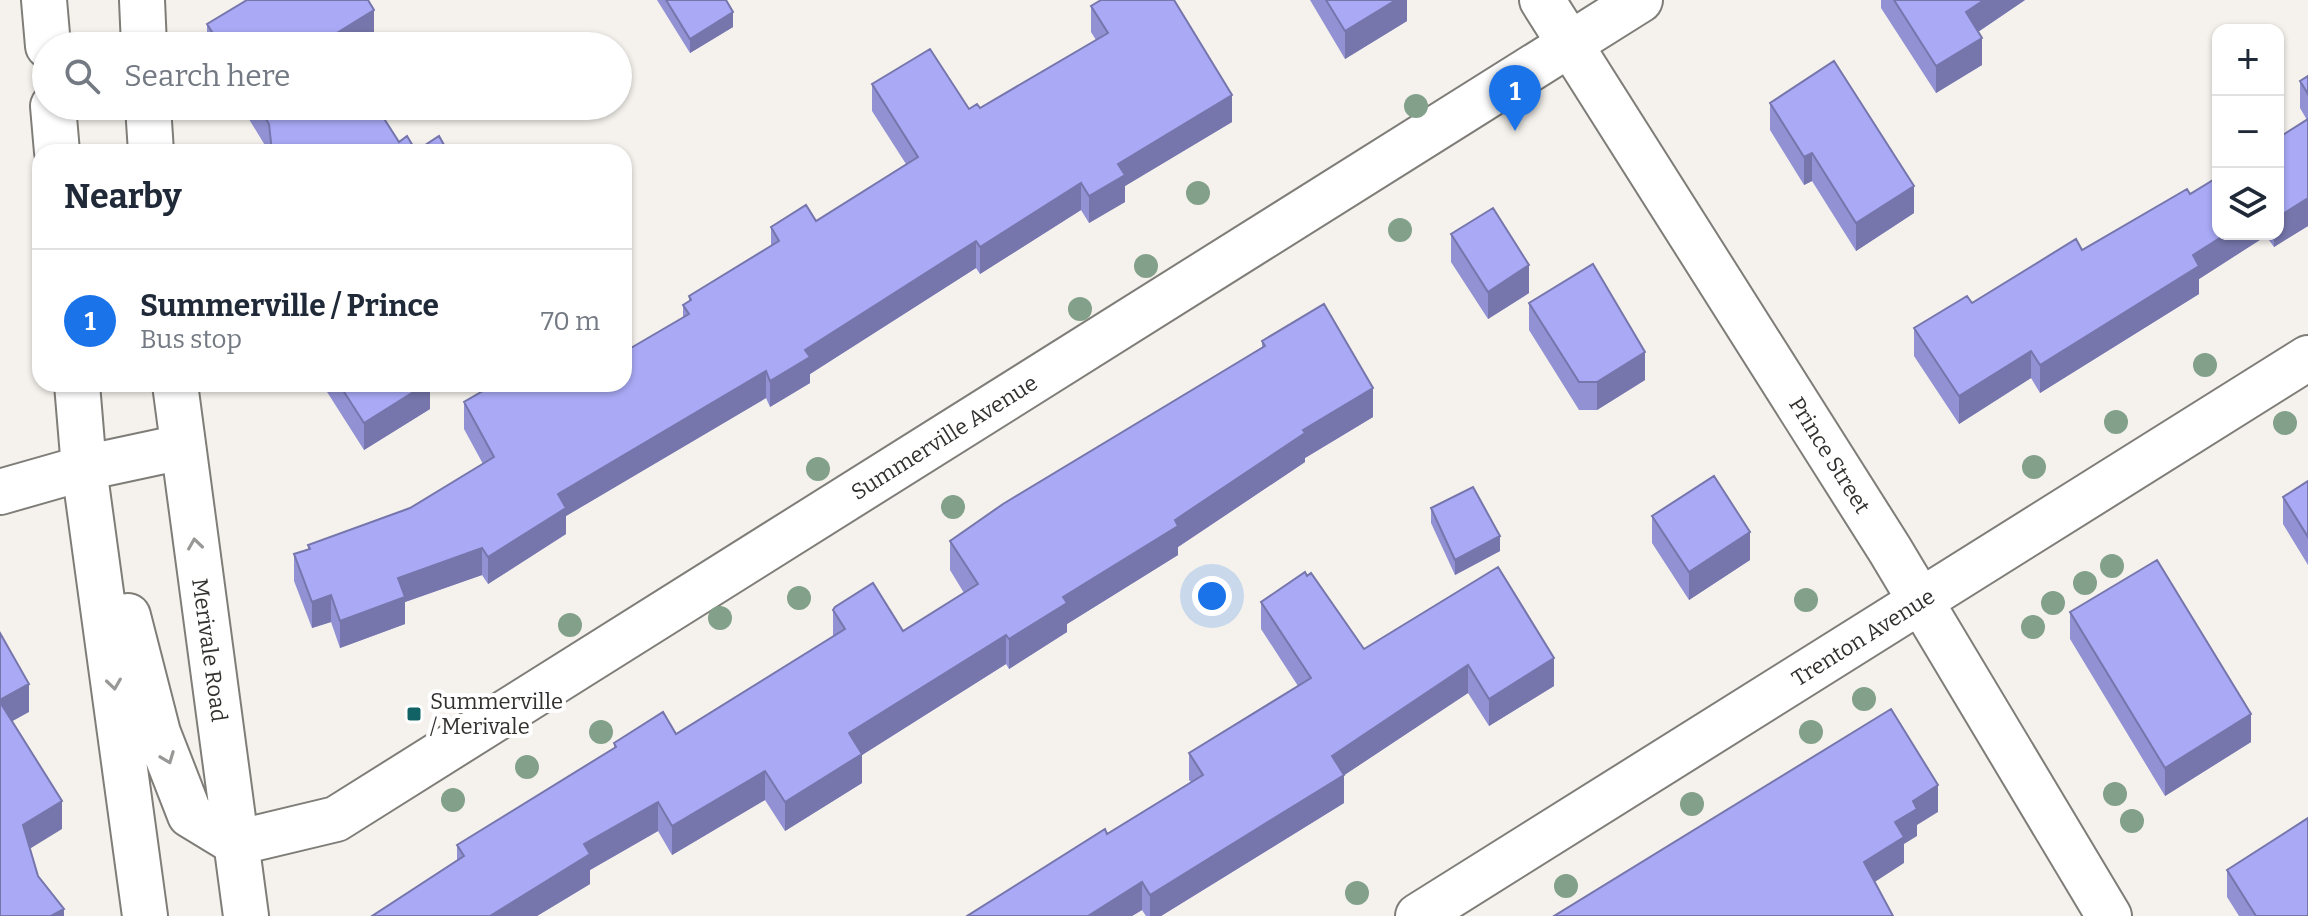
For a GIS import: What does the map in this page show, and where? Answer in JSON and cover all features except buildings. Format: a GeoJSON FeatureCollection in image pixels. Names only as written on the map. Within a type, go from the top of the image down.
{"type":"FeatureCollection","features":[{"type":"Feature","properties":{"kind":"street"},"geometry":{"type":"LineString","coordinates":[[44,0],[47,32]]}},
{"type":"Feature","properties":{"kind":"street"},"geometry":{"type":"LineString","coordinates":[[142,0],[143,32]]}},
{"type":"Feature","properties":{"kind":"street","name":"Prince Street"},"geometry":{"type":"LineString","coordinates":[[1542,0],[1921,601],[2109,916]]}},
{"type":"Feature","properties":{"kind":"street","name":"Summerville Avenue"},"geometry":{"type":"LineString","coordinates":[[236,843],[336,819],[1640,0]]}},
{"type":"Feature","properties":{"kind":"street"},"geometry":{"type":"LineString","coordinates":[[54,120],[56,144]]}},
{"type":"Feature","properties":{"kind":"street"},"geometry":{"type":"LineString","coordinates":[[149,120],[150,144]]}},
{"type":"Feature","properties":{"kind":"street","name":"Trenton Avenue"},"geometry":{"type":"LineString","coordinates":[[1418,916],[2308,358]]}},
{"type":"Feature","properties":{"kind":"street"},"geometry":{"type":"LineString","coordinates":[[78,392],[84,468],[145,916]]}},
{"type":"Feature","properties":{"kind":"street","name":"Merivale Road"},"geometry":{"type":"LineString","coordinates":[[176,392],[246,916]]}},
{"type":"Feature","properties":{"kind":"street"},"geometry":{"type":"LineString","coordinates":[[0,492],[84,468],[182,447]]}},
{"type":"Feature","properties":{"kind":"street"},"geometry":{"type":"LineString","coordinates":[[84,468],[133,629],[158,733],[190,815],[236,843]]}},
{"type":"Feature","properties":{"kind":"place","name":"Summerville / Prince"},"geometry":{"type":"Point","coordinates":[1515,131]}},
{"type":"Feature","properties":{"kind":"place","name":"Summerville / Merivale"},"geometry":{"type":"Point","coordinates":[414,714]}}]}
